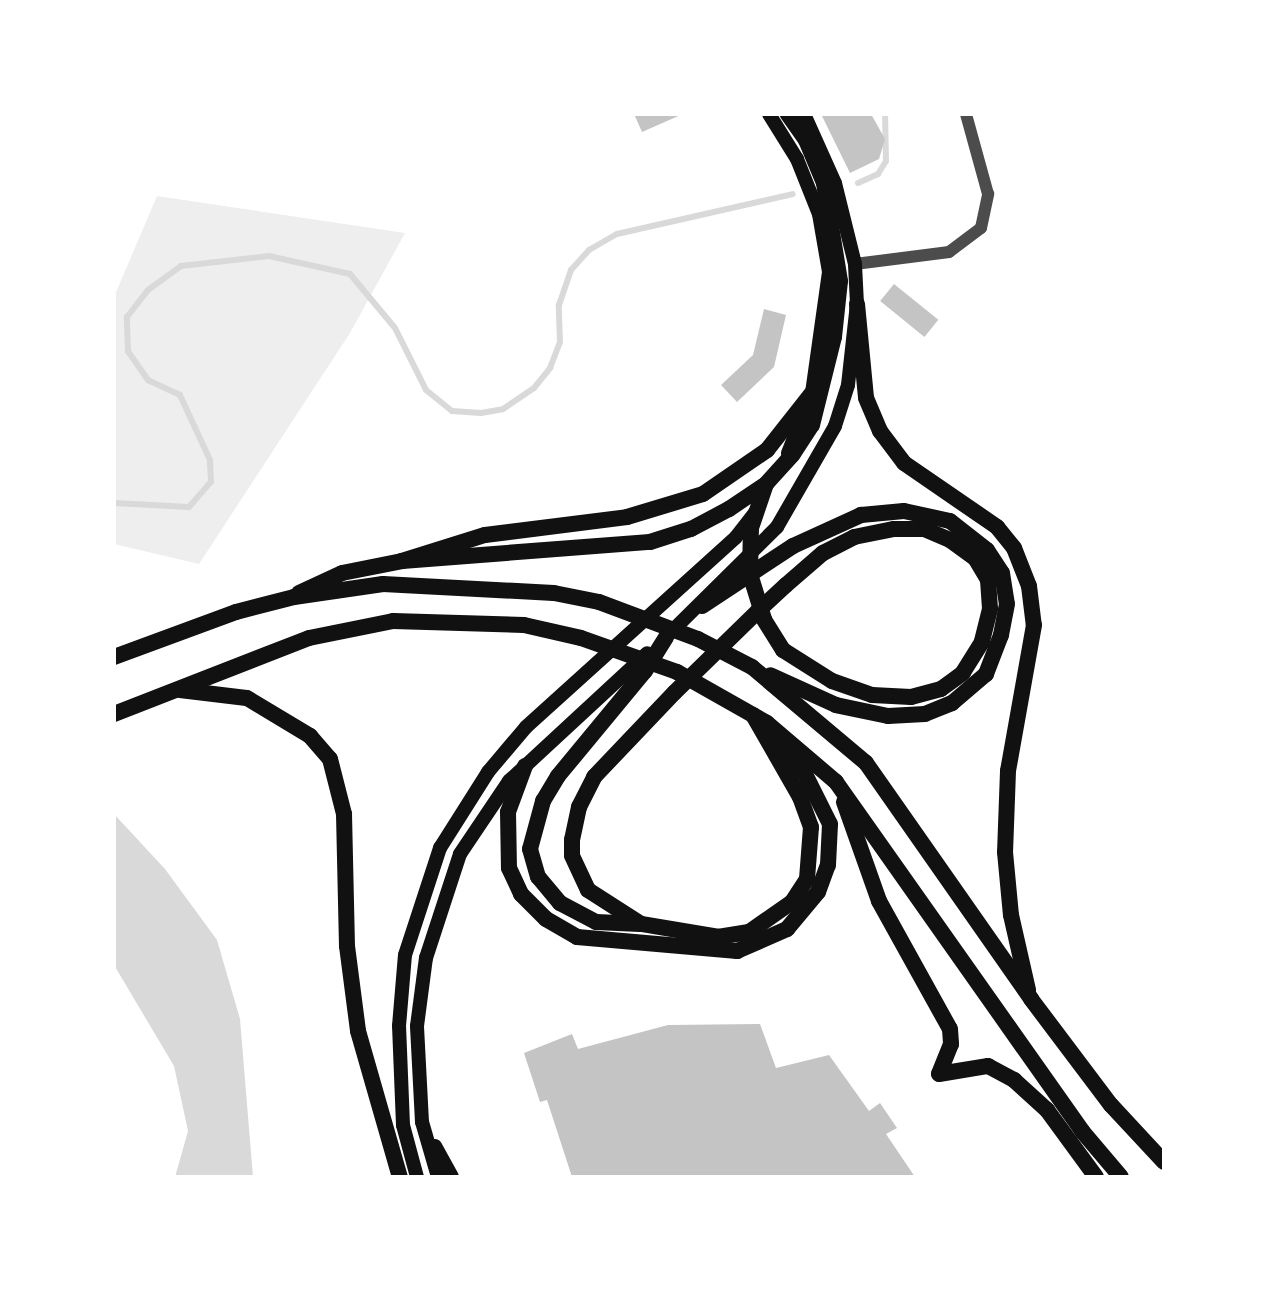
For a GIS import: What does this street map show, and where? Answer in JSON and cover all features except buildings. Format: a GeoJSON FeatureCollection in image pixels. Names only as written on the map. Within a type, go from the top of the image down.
{"type":"FeatureCollection","features":[{"type":"Feature","properties":{"kind":"highway"},"geometry":{"type":"LineString","coordinates":[[641,924],[588,890],[572,840],[579,807],[594,777],[665,702],[786,585],[823,553],[854,537],[924,529],[975,558],[988,580],[990,609],[982,642],[963,673],[941,689],[911,697],[872,695],[832,681],[783,650],[764,619],[750,574],[751,528],[766,484],[812,425],[834,337],[840,281],[824,183],[806,140],[788,114]]}},
{"type":"Feature","properties":{"kind":"highway"},"geometry":{"type":"LineString","coordinates":[[857,304],[866,398],[880,431],[904,463],[997,527],[1014,548],[1029,586],[1034,625],[1008,771],[1005,852],[1011,915],[1031,999]]}},
{"type":"Feature","properties":{"kind":"highway"},"geometry":{"type":"LineString","coordinates":[[114,657],[294,597],[342,573],[402,561],[485,535],[627,517],[703,494],[767,450],[812,393]]}},
{"type":"Feature","properties":{"kind":"highway"},"geometry":{"type":"LineString","coordinates":[[402,561],[650,542],[691,529],[766,484]]}},
{"type":"Feature","properties":{"kind":"highway"},"geometry":{"type":"LineString","coordinates":[[294,597],[383,584],[439,584],[516,588],[599,602],[662,624],[836,705],[888,716],[925,714],[971,691],[986,674],[1007,604],[1002,573],[987,550],[950,521],[904,511],[875,514],[831,526],[702,606]]}},
{"type":"Feature","properties":{"kind":"highway"},"geometry":{"type":"LineString","coordinates":[[114,714],[163,693],[353,626],[486,621],[581,638],[677,672],[760,719],[836,782],[1082,1131],[1119,1175]]}},
{"type":"Feature","properties":{"kind":"highway"},"geometry":{"type":"LineString","coordinates":[[666,637],[645,671],[558,776],[543,801],[530,849],[538,877],[560,903],[596,922],[641,924],[719,937],[749,932],[792,902],[807,879],[811,827],[800,797],[760,719]]}},
{"type":"Feature","properties":{"kind":"highway"},"geometry":{"type":"LineString","coordinates":[[749,666],[866,763],[886,786],[1031,999],[1111,1105],[1164,1162]]}},
{"type":"Feature","properties":{"kind":"highway"},"geometry":{"type":"LineString","coordinates":[[163,693],[208,690],[247,698],[310,736],[330,759],[344,814],[347,946],[358,1031],[400,1177]]}},
{"type":"Feature","properties":{"kind":"highway"},"geometry":{"type":"LineString","coordinates":[[525,766],[508,812],[509,868],[521,894],[546,919],[577,937],[737,951],[767,942],[796,921],[818,892],[828,865],[830,824],[805,774],[760,719]]}},
{"type":"Feature","properties":{"kind":"highway"},"geometry":{"type":"LineString","coordinates":[[836,782],[879,901],[950,1029],[951,1044],[939,1074],[988,1066],[1014,1080],[1047,1110],[1096,1177]]}},
{"type":"Feature","properties":{"kind":"main road"},"geometry":{"type":"LineString","coordinates":[[417,1177],[403,1125],[399,1026],[405,955],[440,848],[488,772],[526,727],[736,537],[768,496],[812,393],[823,340],[829,272],[825,246],[819,214],[797,159],[769,114]]}},
{"type":"Feature","properties":{"kind":"main road"},"geometry":{"type":"LineString","coordinates":[[438,1177],[422,1122],[417,1026],[426,958],[460,854],[525,766],[702,606],[777,527],[818,460],[848,385],[857,304],[855,264],[835,183],[804,114]]}},
{"type":"Feature","properties":{"kind":"main road"},"geometry":{"type":"LineString","coordinates":[[422,1122],[452,1177]]}},
{"type":"Feature","properties":{"kind":"street"},"geometry":{"type":"LineString","coordinates":[[855,264],[949,252],[981,228],[988,194],[966,114]]}},
{"type":"Feature","properties":{"kind":"shaded area"},"geometry":{"type":"Polygon","coordinates":[[[157,196],[405,233],[350,333],[199,564],[114,544],[114,297],[157,196]]]}},
{"type":"Feature","properties":{"kind":"shaded area"},"geometry":{"type":"Polygon","coordinates":[[[114,814],[165,869],[217,940],[240,1019],[253,1177],[175,1177],[188,1131],[174,1066],[114,965],[114,814]]]}},
{"type":"Feature","properties":{"kind":"waterway"},"geometry":{"type":"LineString","coordinates":[[858,183],[878,174],[886,161],[885,114]]}},
{"type":"Feature","properties":{"kind":"waterway"},"geometry":{"type":"LineString","coordinates":[[114,503],[189,507],[211,482],[210,460],[180,395],[148,380],[128,351],[127,317],[148,290],[181,266],[269,256],[350,274],[395,328],[426,390],[452,411],[481,413],[503,409],[534,388],[550,368],[560,342],[559,305],[571,270],[589,250],[617,234],[793,194]]}}]}
